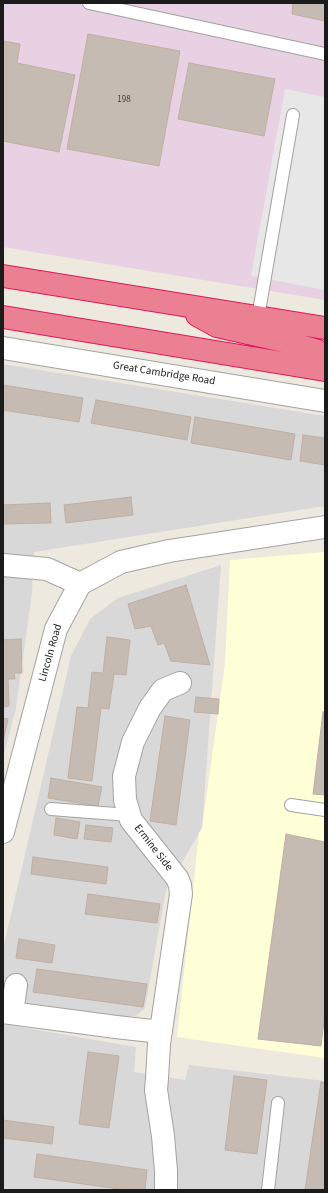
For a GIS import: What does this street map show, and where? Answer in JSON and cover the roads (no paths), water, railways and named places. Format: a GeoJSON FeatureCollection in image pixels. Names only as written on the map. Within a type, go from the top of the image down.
{"type":"FeatureCollection","features":[{"type":"Feature","properties":{"kind":"highway"},"geometry":{"type":"LineString","coordinates":[[3,276],[325,328]]}},
{"type":"Feature","properties":{"kind":"highway"},"geometry":{"type":"LineString","coordinates":[[3,317],[323,370],[323,359],[318,351],[284,341],[217,326],[178,304]]}},
{"type":"Feature","properties":{"kind":"street","name":"Great Cambridge Road"},"geometry":{"type":"LineString","coordinates":[[3,348],[325,401]]}},
{"type":"Feature","properties":{"kind":"street"},"geometry":{"type":"LineString","coordinates":[[3,565],[47,569],[80,584],[122,562],[169,551],[325,527]]}},
{"type":"Feature","properties":{"kind":"street","name":"Lincoln Road"},"geometry":{"type":"LineString","coordinates":[[4,829],[56,629],[80,584]]}},
{"type":"Feature","properties":{"kind":"street","name":"Ermine Side"},"geometry":{"type":"LineString","coordinates":[[166,1190],[163,1136],[156,1090],[161,1032],[181,894],[180,885],[177,878],[131,820],[125,800],[124,776],[133,742],[150,708],[163,690],[180,683]]}},
{"type":"Feature","properties":{"kind":"street"},"geometry":{"type":"LineString","coordinates":[[16,985],[8,1012],[161,1032]]}},
{"type":"Feature","properties":{"kind":"lane"},"geometry":{"type":"LineString","coordinates":[[89,3],[325,54]]}},
{"type":"Feature","properties":{"kind":"lane"},"geometry":{"type":"LineString","coordinates":[[258,317],[293,115]]}},
{"type":"Feature","properties":{"kind":"lane"},"geometry":{"type":"LineString","coordinates":[[291,805],[325,810]]}},
{"type":"Feature","properties":{"kind":"lane"},"geometry":{"type":"LineString","coordinates":[[51,809],[129,814]]}},
{"type":"Feature","properties":{"kind":"lane"},"geometry":{"type":"LineString","coordinates":[[268,1190],[278,1103]]}}]}
